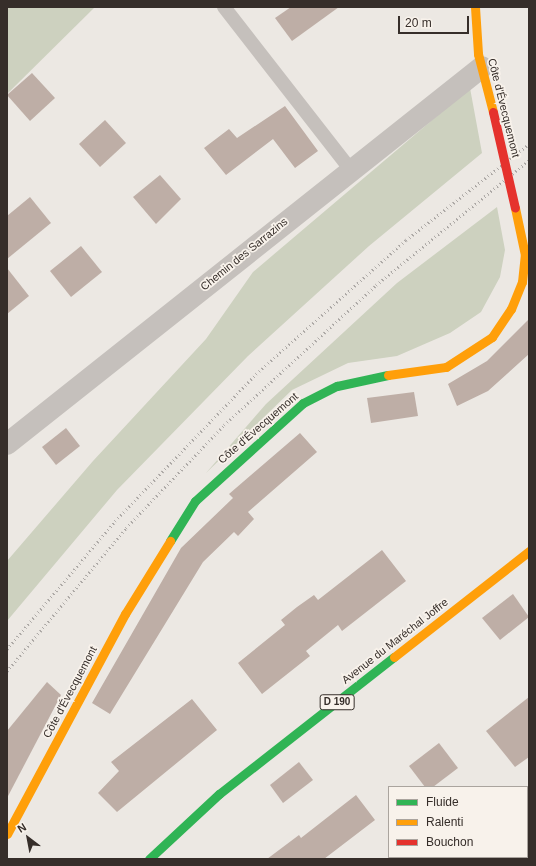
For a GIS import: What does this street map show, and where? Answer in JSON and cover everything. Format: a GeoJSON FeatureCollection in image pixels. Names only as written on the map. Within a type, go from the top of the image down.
{"type":"FeatureCollection","features":[{"type":"Feature","properties":{"kind":"street","name":"Côte d'Évecquemont"},"geometry":{"type":"LineString","coordinates":[[7,834],[125,614],[195,500],[303,403],[336,386],[369,376],[446,367],[492,337],[511,309],[522,282],[525,255],[482,67],[475,7]]}},
{"type":"Feature","properties":{"kind":"street","name":"Chemin des Sarrazins"},"geometry":{"type":"LineString","coordinates":[[7,444],[350,169],[482,67]]}},
{"type":"Feature","properties":{"kind":"street","name":"Avenue du Maréchal Joffre"},"geometry":{"type":"LineString","coordinates":[[149,859],[219,794],[529,551]]}},
{"type":"Feature","properties":{"kind":"lane"},"geometry":{"type":"LineString","coordinates":[[224,7],[350,169]]}},
{"type":"Feature","properties":{"kind":"green space"},"geometry":{"type":"Polygon","coordinates":[[[7,7],[95,7],[7,94],[7,7]]]}},
{"type":"Feature","properties":{"kind":"green space"},"geometry":{"type":"Polygon","coordinates":[[[470,88],[482,153],[369,246],[248,356],[117,490],[7,621],[7,561],[93,461],[206,339],[253,272],[470,88]]]}},
{"type":"Feature","properties":{"kind":"green space"},"geometry":{"type":"Polygon","coordinates":[[[497,207],[505,250],[500,277],[481,312],[450,333],[397,356],[348,363],[292,390],[206,473],[266,404],[397,283],[497,207]]]}},
{"type":"Feature","properties":{"kind":"building"},"geometry":{"type":"Polygon","coordinates":[[[291,7],[339,7],[292,41],[275,18],[291,7]]]}},
{"type":"Feature","properties":{"kind":"building"},"geometry":{"type":"Polygon","coordinates":[[[32,73],[55,98],[30,121],[7,95],[32,73]]]}},
{"type":"Feature","properties":{"kind":"building"},"geometry":{"type":"Polygon","coordinates":[[[285,106],[318,151],[295,168],[273,139],[226,175],[204,148],[229,129],[237,138],[285,106]]]}},
{"type":"Feature","properties":{"kind":"building"},"geometry":{"type":"Polygon","coordinates":[[[105,120],[126,143],[100,167],[79,144],[105,120]]]}},
{"type":"Feature","properties":{"kind":"building"},"geometry":{"type":"Polygon","coordinates":[[[160,175],[181,199],[156,224],[133,197],[160,175]]]}},
{"type":"Feature","properties":{"kind":"building"},"geometry":{"type":"Polygon","coordinates":[[[30,197],[51,223],[7,259],[7,216],[30,197]]]}},
{"type":"Feature","properties":{"kind":"building"},"geometry":{"type":"Polygon","coordinates":[[[81,246],[102,272],[71,297],[50,271],[81,246]]]}},
{"type":"Feature","properties":{"kind":"building"},"geometry":{"type":"Polygon","coordinates":[[[7,268],[29,296],[7,314],[7,268]]]}},
{"type":"Feature","properties":{"kind":"building"},"geometry":{"type":"Polygon","coordinates":[[[529,319],[529,354],[488,391],[457,406],[448,384],[487,361],[529,319]]]}},
{"type":"Feature","properties":{"kind":"building"},"geometry":{"type":"Polygon","coordinates":[[[414,392],[418,416],[371,423],[367,398],[414,392]]]}},
{"type":"Feature","properties":{"kind":"building"},"geometry":{"type":"Polygon","coordinates":[[[66,428],[80,446],[56,465],[42,447],[66,428]]]}},
{"type":"Feature","properties":{"kind":"building"},"geometry":{"type":"Polygon","coordinates":[[[300,433],[317,452],[248,512],[254,519],[238,536],[234,532],[203,562],[110,714],[92,703],[181,548],[233,498],[229,494],[300,433]]]}},
{"type":"Feature","properties":{"kind":"building"},"geometry":{"type":"Polygon","coordinates":[[[382,550],[406,581],[342,631],[338,625],[306,651],[310,656],[262,694],[238,663],[285,625],[281,620],[297,607],[314,595],[318,600],[382,550]]]}},
{"type":"Feature","properties":{"kind":"building"},"geometry":{"type":"Polygon","coordinates":[[[513,594],[529,617],[500,640],[482,618],[513,594]]]}},
{"type":"Feature","properties":{"kind":"building"},"geometry":{"type":"Polygon","coordinates":[[[47,682],[61,695],[7,798],[7,731],[47,682]]]}},
{"type":"Feature","properties":{"kind":"building"},"geometry":{"type":"Polygon","coordinates":[[[529,697],[529,757],[515,767],[486,731],[529,697]]]}},
{"type":"Feature","properties":{"kind":"building"},"geometry":{"type":"Polygon","coordinates":[[[192,699],[217,730],[117,812],[98,793],[119,771],[111,762],[192,699]]]}},
{"type":"Feature","properties":{"kind":"building"},"geometry":{"type":"Polygon","coordinates":[[[439,743],[458,768],[434,786],[424,786],[409,766],[439,743]]]}},
{"type":"Feature","properties":{"kind":"building"},"geometry":{"type":"Polygon","coordinates":[[[299,762],[313,780],[283,803],[270,785],[299,762]]]}},
{"type":"Feature","properties":{"kind":"building"},"geometry":{"type":"Polygon","coordinates":[[[356,795],[375,820],[324,859],[267,859],[299,835],[301,838],[356,795]]]}},
{"type":"Feature","properties":{"kind":"railway"},"geometry":{"type":"LineString","coordinates":[[7,649],[115,521],[256,374],[406,240],[529,144]]}},
{"type":"Feature","properties":{"kind":"railway"},"geometry":{"type":"LineString","coordinates":[[7,671],[126,528],[224,425],[376,285],[529,160]]}},
{"type":"Feature","properties":{"kind":"traffic: fast"},"geometry":{"type":"LineString","coordinates":[[170,541],[195,501],[303,403],[337,386],[388,375]]}},
{"type":"Feature","properties":{"kind":"traffic: fast"},"geometry":{"type":"LineString","coordinates":[[149,859],[219,794],[394,657]]}},
{"type":"Feature","properties":{"kind":"traffic: slow"},"geometry":{"type":"LineString","coordinates":[[475,7],[478,54],[493,112]]}},
{"type":"Feature","properties":{"kind":"traffic: slow"},"geometry":{"type":"LineString","coordinates":[[388,375],[446,367],[492,337],[511,309],[522,282],[525,255],[515,208]]}},
{"type":"Feature","properties":{"kind":"traffic: slow"},"geometry":{"type":"LineString","coordinates":[[7,834],[125,614],[170,541]]}},
{"type":"Feature","properties":{"kind":"traffic: slow"},"geometry":{"type":"LineString","coordinates":[[394,657],[529,551]]}},
{"type":"Feature","properties":{"kind":"traffic: jam"},"geometry":{"type":"LineString","coordinates":[[493,112],[515,208]]}}]}
